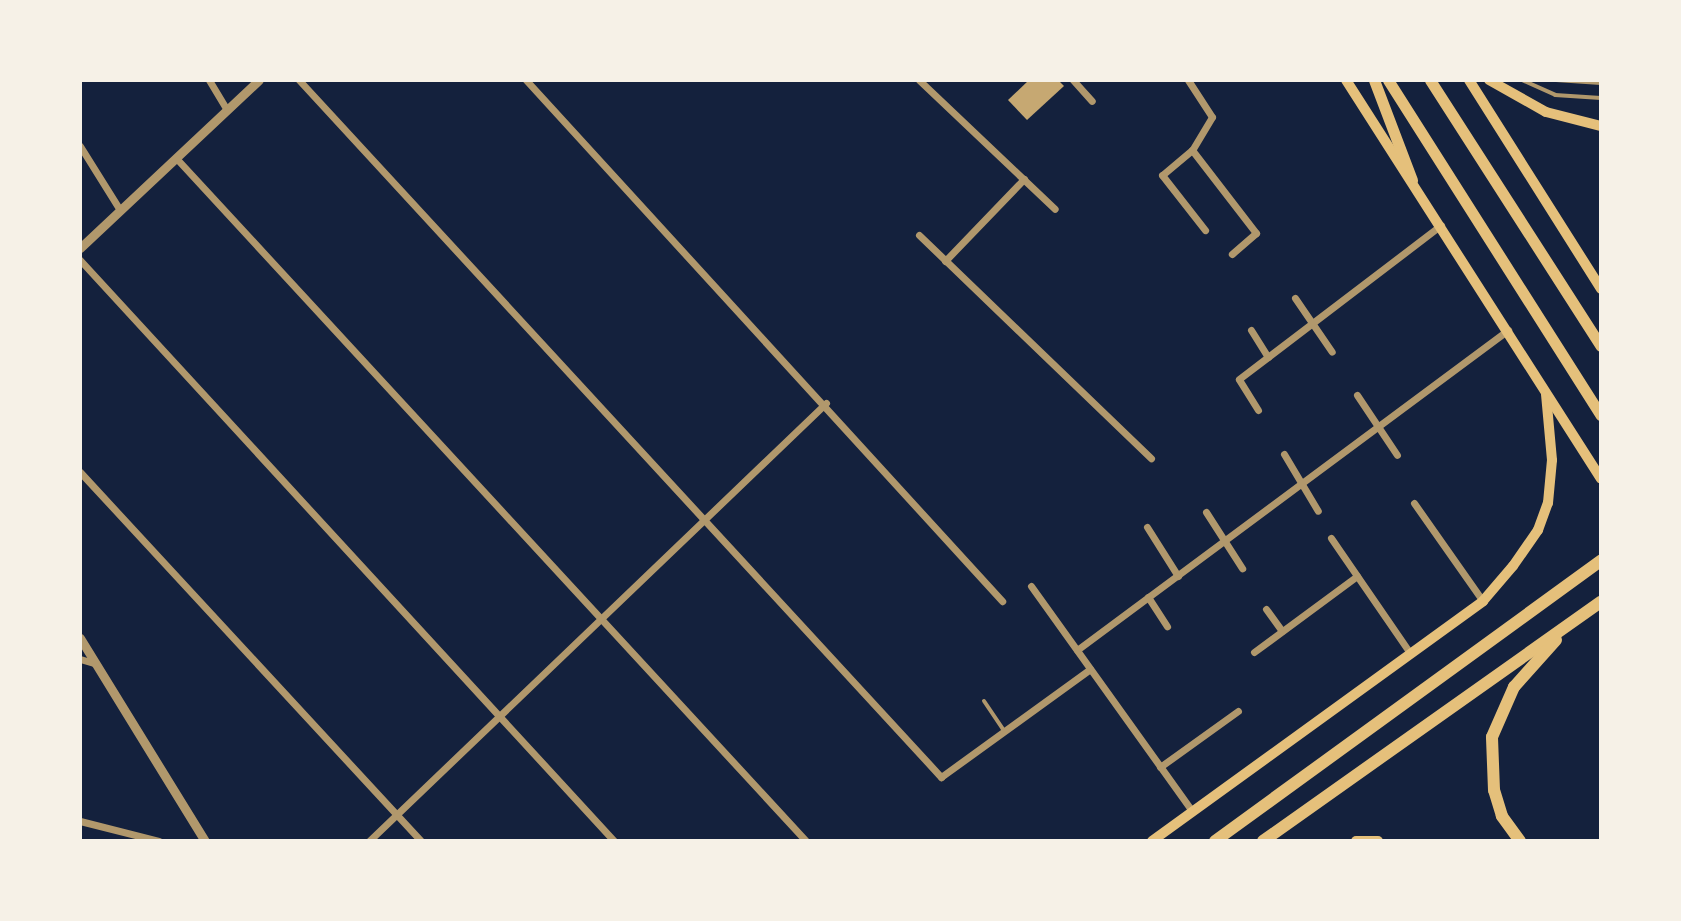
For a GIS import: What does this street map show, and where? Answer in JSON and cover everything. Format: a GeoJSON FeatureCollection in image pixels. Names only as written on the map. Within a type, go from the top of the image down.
{"type":"FeatureCollection","features":[{"type":"Feature","properties":{"kind":"highway"},"geometry":{"type":"LineString","coordinates":[[1215,841],[1601,561]]}},
{"type":"Feature","properties":{"kind":"highway"},"geometry":{"type":"LineString","coordinates":[[1263,841],[1601,602]]}},
{"type":"Feature","properties":{"kind":"highway"},"geometry":{"type":"LineString","coordinates":[[1520,841],[1502,816],[1494,790],[1492,737],[1514,687],[1569,625]]}},
{"type":"Feature","properties":{"kind":"main road"},"geometry":{"type":"LineString","coordinates":[[1346,80],[1601,478]]}},
{"type":"Feature","properties":{"kind":"main road"},"geometry":{"type":"LineString","coordinates":[[1374,80],[1412,180]]}},
{"type":"Feature","properties":{"kind":"main road"},"geometry":{"type":"LineString","coordinates":[[1388,80],[1601,415]]}},
{"type":"Feature","properties":{"kind":"main road"},"geometry":{"type":"LineString","coordinates":[[1430,80],[1601,346]]}},
{"type":"Feature","properties":{"kind":"main road"},"geometry":{"type":"LineString","coordinates":[[1469,80],[1601,289]]}},
{"type":"Feature","properties":{"kind":"main road"},"geometry":{"type":"LineString","coordinates":[[1489,80],[1546,112],[1601,126]]}},
{"type":"Feature","properties":{"kind":"main road"},"geometry":{"type":"LineString","coordinates":[[1152,841],[1483,601],[1527,546],[1548,503],[1552,460],[1546,394]]}},
{"type":"Feature","properties":{"kind":"main road"},"geometry":{"type":"LineString","coordinates":[[1356,841],[1378,841]]}},
{"type":"Feature","properties":{"kind":"street"},"geometry":{"type":"LineString","coordinates":[[209,80],[227,110]]}},
{"type":"Feature","properties":{"kind":"street"},"geometry":{"type":"LineString","coordinates":[[80,248],[259,80]]}},
{"type":"Feature","properties":{"kind":"street"},"geometry":{"type":"LineString","coordinates":[[299,80],[941,777],[1090,669]]}},
{"type":"Feature","properties":{"kind":"street"},"geometry":{"type":"LineString","coordinates":[[526,80],[826,403],[1002,601]]}},
{"type":"Feature","properties":{"kind":"street"},"geometry":{"type":"LineString","coordinates":[[919,80],[1055,209]]}},
{"type":"Feature","properties":{"kind":"street"},"geometry":{"type":"LineString","coordinates":[[1073,80],[1092,101]]}},
{"type":"Feature","properties":{"kind":"street"},"geometry":{"type":"LineString","coordinates":[[1188,80],[1212,117],[1192,150],[1162,175],[1205,230]]}},
{"type":"Feature","properties":{"kind":"street"},"geometry":{"type":"LineString","coordinates":[[80,146],[120,210]]}},
{"type":"Feature","properties":{"kind":"street"},"geometry":{"type":"LineString","coordinates":[[1192,150],[1256,233],[1232,254]]}},
{"type":"Feature","properties":{"kind":"street"},"geometry":{"type":"LineString","coordinates":[[176,158],[603,616],[806,841]]}},
{"type":"Feature","properties":{"kind":"street"},"geometry":{"type":"LineString","coordinates":[[945,261],[1024,179]]}},
{"type":"Feature","properties":{"kind":"street"},"geometry":{"type":"LineString","coordinates":[[1258,410],[1239,379],[1441,225]]}},
{"type":"Feature","properties":{"kind":"street"},"geometry":{"type":"LineString","coordinates":[[919,235],[1151,458]]}},
{"type":"Feature","properties":{"kind":"street"},"geometry":{"type":"LineString","coordinates":[[80,260],[502,714],[614,841]]}},
{"type":"Feature","properties":{"kind":"street"},"geometry":{"type":"LineString","coordinates":[[1295,298],[1332,352]]}},
{"type":"Feature","properties":{"kind":"street"},"geometry":{"type":"LineString","coordinates":[[1251,330],[1268,357]]}},
{"type":"Feature","properties":{"kind":"street"},"geometry":{"type":"LineString","coordinates":[[1077,650],[1508,330]]}},
{"type":"Feature","properties":{"kind":"street"},"geometry":{"type":"LineString","coordinates":[[1357,395],[1397,455]]}},
{"type":"Feature","properties":{"kind":"street"},"geometry":{"type":"LineString","coordinates":[[369,841],[826,403]]}},
{"type":"Feature","properties":{"kind":"street"},"geometry":{"type":"LineString","coordinates":[[1284,454],[1318,511]]}},
{"type":"Feature","properties":{"kind":"street"},"geometry":{"type":"LineString","coordinates":[[80,472],[421,841]]}},
{"type":"Feature","properties":{"kind":"street"},"geometry":{"type":"LineString","coordinates":[[1414,503],[1483,601]]}},
{"type":"Feature","properties":{"kind":"street"},"geometry":{"type":"LineString","coordinates":[[1206,512],[1242,568]]}},
{"type":"Feature","properties":{"kind":"street"},"geometry":{"type":"LineString","coordinates":[[1147,527],[1178,576]]}},
{"type":"Feature","properties":{"kind":"street"},"geometry":{"type":"LineString","coordinates":[[1331,538],[1410,653]]}},
{"type":"Feature","properties":{"kind":"street"},"geometry":{"type":"LineString","coordinates":[[1254,652],[1357,576]]}},
{"type":"Feature","properties":{"kind":"street"},"geometry":{"type":"LineString","coordinates":[[1031,586],[1192,811]]}},
{"type":"Feature","properties":{"kind":"street"},"geometry":{"type":"LineString","coordinates":[[1148,597],[1167,626]]}},
{"type":"Feature","properties":{"kind":"street"},"geometry":{"type":"LineString","coordinates":[[1266,609],[1282,631]]}},
{"type":"Feature","properties":{"kind":"street"},"geometry":{"type":"LineString","coordinates":[[80,638],[205,841]]}},
{"type":"Feature","properties":{"kind":"street"},"geometry":{"type":"LineString","coordinates":[[80,659],[94,663]]}},
{"type":"Feature","properties":{"kind":"street"},"geometry":{"type":"LineString","coordinates":[[1160,767],[1238,711]]}},
{"type":"Feature","properties":{"kind":"street"},"geometry":{"type":"LineString","coordinates":[[80,821],[159,841]]}},
{"type":"Feature","properties":{"kind":"lane"},"geometry":{"type":"LineString","coordinates":[[1522,80],[1555,95],[1601,98]]}},
{"type":"Feature","properties":{"kind":"lane"},"geometry":{"type":"LineString","coordinates":[[1556,80],[1601,83]]}},
{"type":"Feature","properties":{"kind":"lane"},"geometry":{"type":"LineString","coordinates":[[984,701],[1004,731]]}},
{"type":"Feature","properties":{"kind":"building"},"geometry":{"type":"Polygon","coordinates":[[[1029,80],[1058,80],[1064,86],[1027,120],[1008,100],[1029,80]]]}}]}
